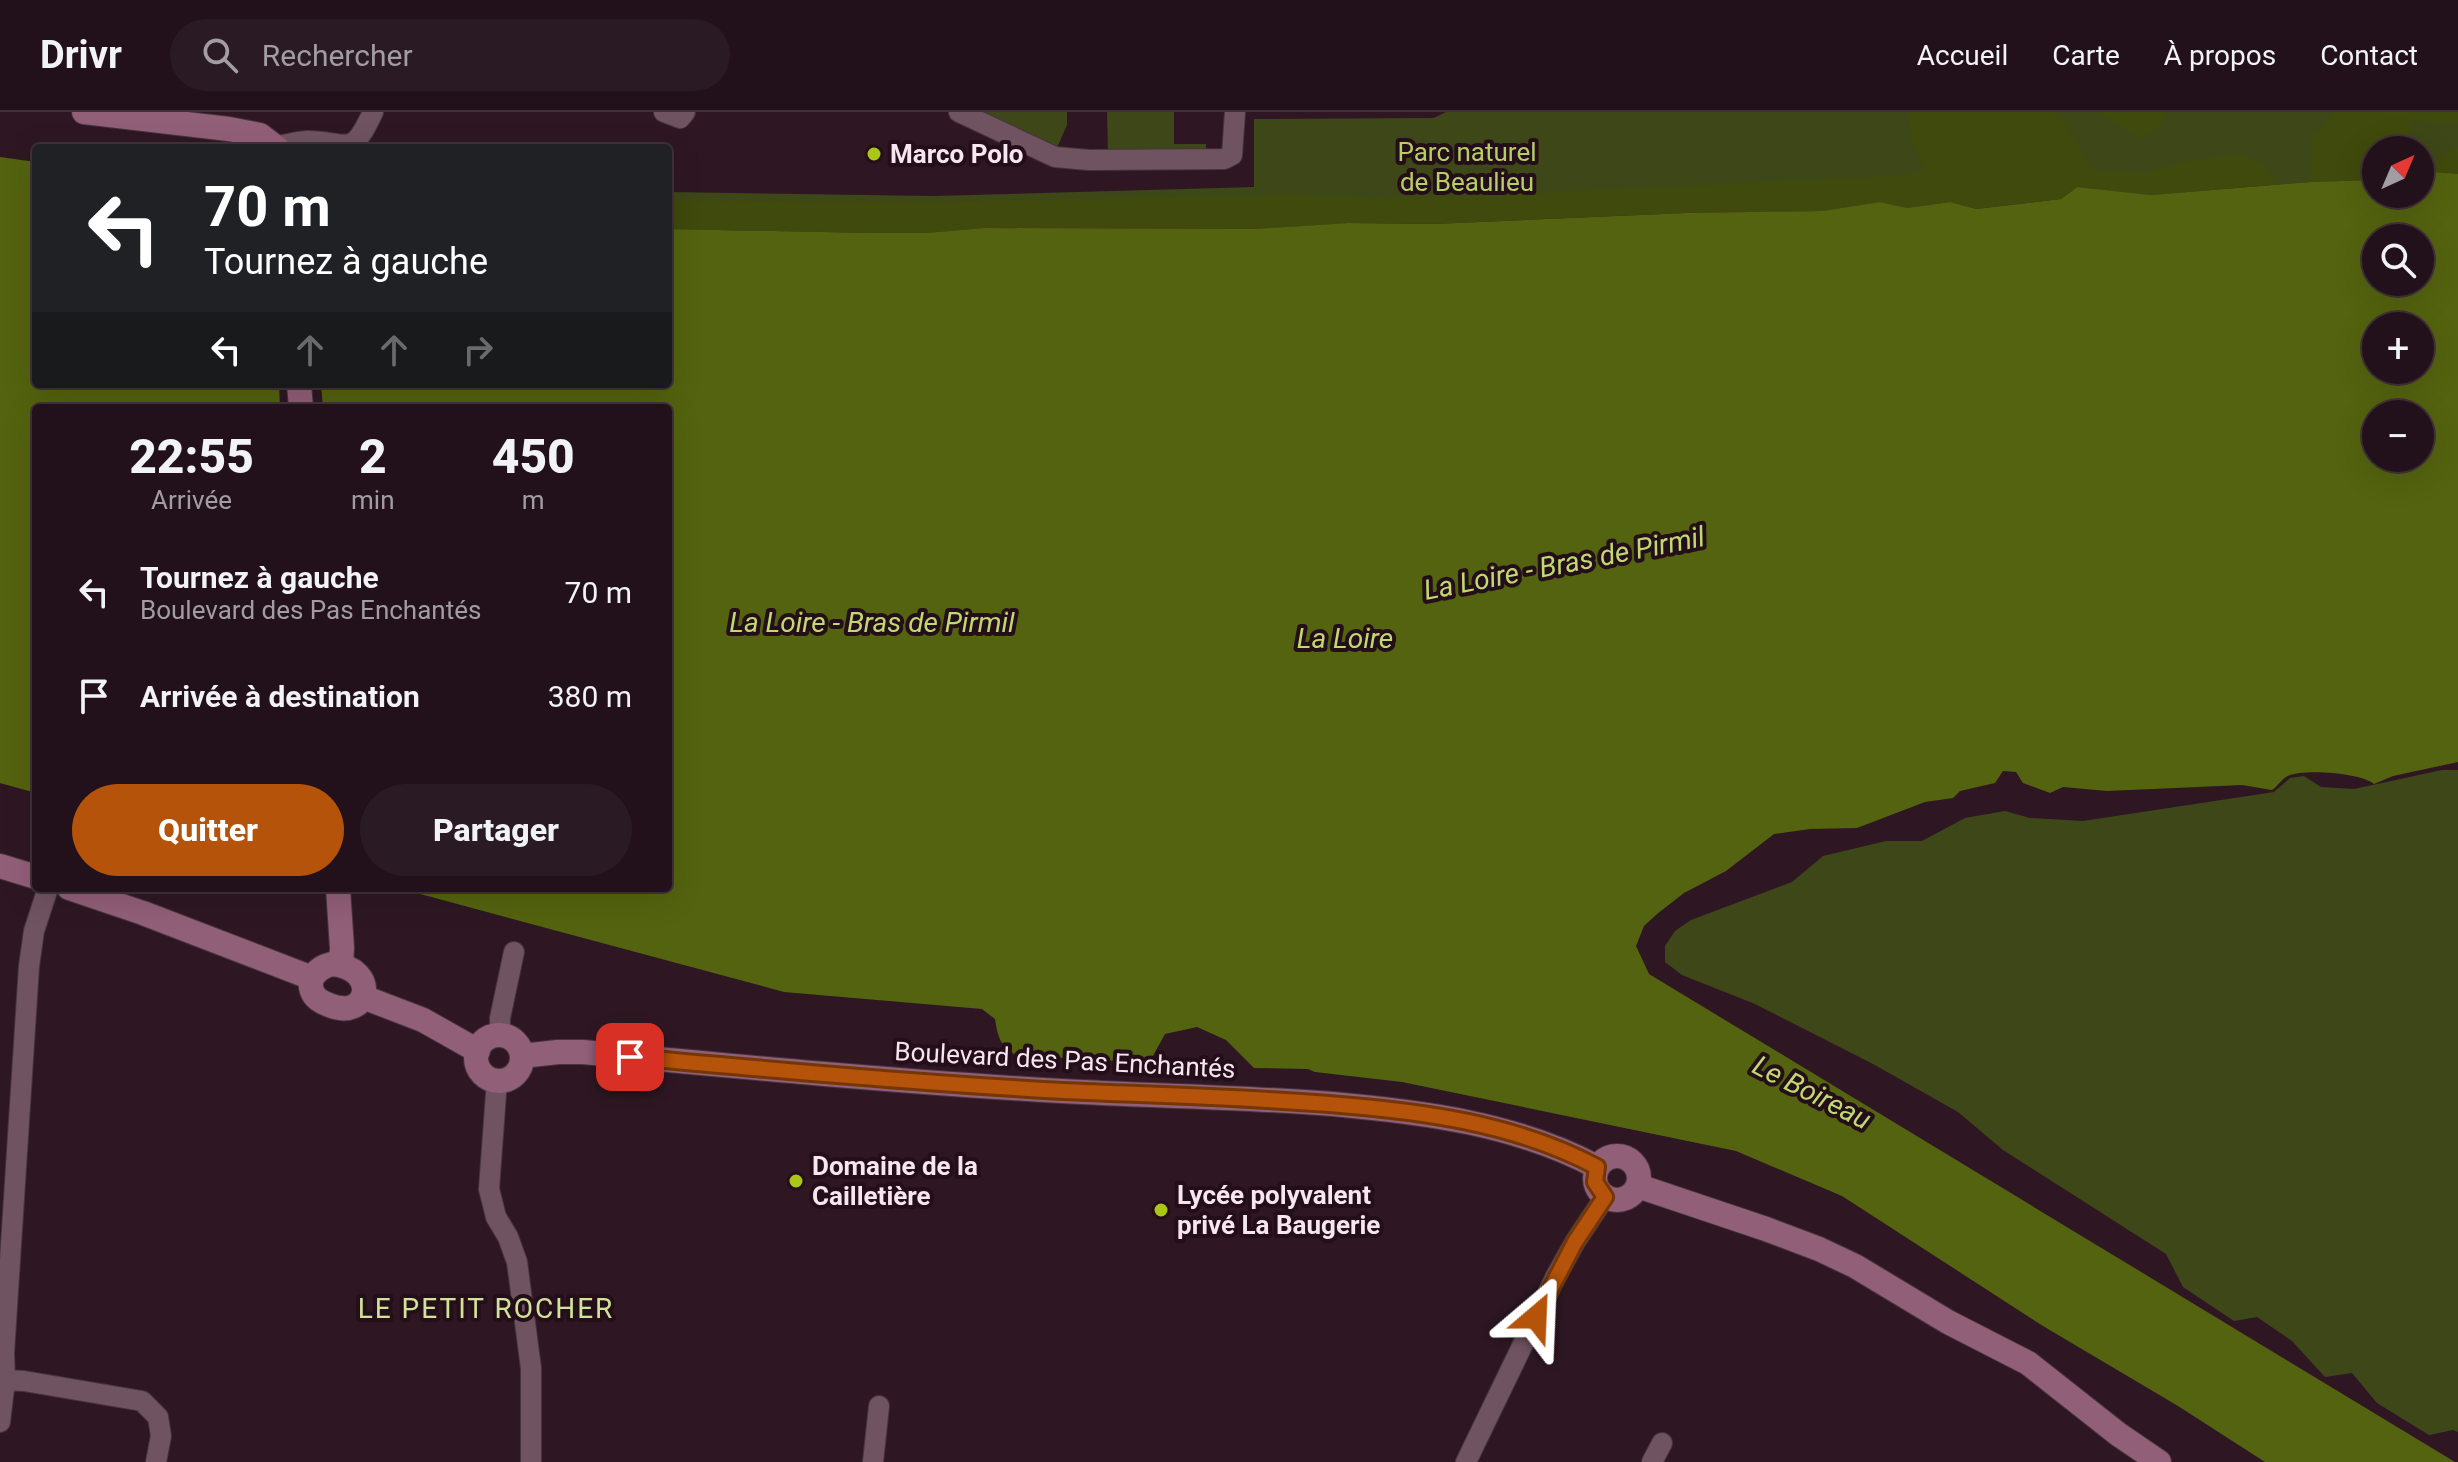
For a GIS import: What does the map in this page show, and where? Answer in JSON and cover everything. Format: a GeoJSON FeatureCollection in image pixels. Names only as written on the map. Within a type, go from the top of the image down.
{"type":"FeatureCollection","features":[{"type":"Feature","properties":{"kind":"main road"},"geometry":{"type":"LineString","coordinates":[[84,112],[229,129],[260,135],[272,144]]}},
{"type":"Feature","properties":{"kind":"main road"},"geometry":{"type":"LineString","coordinates":[[0,866],[32,876]]}},
{"type":"Feature","properties":{"kind":"main road"},"geometry":{"type":"LineString","coordinates":[[81,892],[312,978]]}},
{"type":"Feature","properties":{"kind":"main road"},"geometry":{"type":"LineString","coordinates":[[338,892],[342,956],[365,984],[363,997],[356,1006],[345,1009],[327,1004],[314,995],[311,987],[317,970],[342,956]]}},
{"type":"Feature","properties":{"kind":"main road"},"geometry":{"type":"LineString","coordinates":[[363,997],[423,1020],[478,1051]]}},
{"type":"Feature","properties":{"kind":"main road"},"geometry":{"type":"LineString","coordinates":[[500,1035],[513,1040],[522,1056],[516,1073],[510,1078],[497,1080],[480,1070],[477,1061],[478,1051],[485,1040],[500,1035]]}},
{"type":"Feature","properties":{"kind":"main road","name":"Boulevard des Pas Enchantés"},"geometry":{"type":"LineString","coordinates":[[522,1056],[583,1052],[970,1084],[1376,1107],[1527,1137],[1597,1167]]}},
{"type":"Feature","properties":{"kind":"main road"},"geometry":{"type":"LineString","coordinates":[[1612,1156],[1628,1158],[1637,1168],[1638,1186],[1624,1199],[1605,1197],[1595,1182],[1597,1167],[1612,1156]]}},
{"type":"Feature","properties":{"kind":"main road"},"geometry":{"type":"LineString","coordinates":[[1638,1186],[1766,1229],[1855,1266],[1948,1322],[2028,1363],[2159,1462]]}},
{"type":"Feature","properties":{"kind":"street"},"geometry":{"type":"LineString","coordinates":[[350,144],[365,131],[373,112]]}},
{"type":"Feature","properties":{"kind":"street"},"geometry":{"type":"LineString","coordinates":[[959,112],[1055,157],[1089,160],[1224,159],[1232,155],[1234,149],[1235,112]]}},
{"type":"Feature","properties":{"kind":"street"},"geometry":{"type":"LineString","coordinates":[[292,144],[307,141],[327,144]]}},
{"type":"Feature","properties":{"kind":"street"},"geometry":{"type":"LineString","coordinates":[[0,1422],[5,1380],[7,1222],[29,966],[34,931],[47,892]]}},
{"type":"Feature","properties":{"kind":"street"},"geometry":{"type":"LineString","coordinates":[[500,1035],[500,1018],[514,952]]}},
{"type":"Feature","properties":{"kind":"street"},"geometry":{"type":"LineString","coordinates":[[497,1080],[489,1189],[496,1217],[508,1237],[517,1262],[531,1368],[531,1462]]}},
{"type":"Feature","properties":{"kind":"street"},"geometry":{"type":"LineString","coordinates":[[1466,1462],[1555,1278],[1605,1197]]}},
{"type":"Feature","properties":{"kind":"street"},"geometry":{"type":"LineString","coordinates":[[5,1380],[142,1401],[158,1417],[161,1436],[156,1462]]}},
{"type":"Feature","properties":{"kind":"street"},"geometry":{"type":"LineString","coordinates":[[873,1462],[879,1406]]}},
{"type":"Feature","properties":{"kind":"street"},"geometry":{"type":"LineString","coordinates":[[1652,1462],[1662,1443]]}},
{"type":"Feature","properties":{"kind":"green space"},"geometry":{"type":"Polygon","coordinates":[[[972,112],[1067,112],[1067,125],[1057,148],[972,112]]]}},
{"type":"Feature","properties":{"kind":"green space"},"geometry":{"type":"Polygon","coordinates":[[[1107,112],[1174,112],[1174,144],[1206,144],[1206,154],[1108,154],[1107,112]]]}},
{"type":"Feature","properties":{"kind":"green space","name":"Parc naturel de Beaulieu"},"geometry":{"type":"Polygon","coordinates":[[[1446,112],[2458,112],[2458,187],[2434,184],[2434,136],[2362,136],[2362,180],[2151,195],[2077,187],[1976,209],[1950,202],[1907,208],[1880,202],[1822,211],[1348,223],[1252,229],[984,228],[926,233],[672,229],[672,192],[934,196],[1254,187],[1254,119],[1434,118],[1446,112]]]}},
{"type":"Feature","properties":{"kind":"green space"},"geometry":{"type":"Polygon","coordinates":[[[2442,770],[2458,770],[2458,1432],[2453,1430],[2429,1435],[2377,1403],[2352,1373],[2325,1377],[2292,1341],[2257,1317],[2234,1321],[2183,1287],[2166,1254],[2003,1150],[1958,1112],[1873,1064],[1755,1004],[1682,975],[1665,962],[1665,946],[1675,931],[1691,920],[1792,882],[1823,856],[1886,841],[1922,841],[1965,818],[2005,811],[2030,818],[2083,821],[2274,792],[2290,778],[2304,776],[2321,787],[2354,789],[2442,770]]]}},
{"type":"Feature","properties":{"kind":"shaded area"},"geometry":{"type":"Polygon","coordinates":[[[1907,112],[2055,112],[2069,128],[2091,169],[2144,173],[2182,162],[2238,153],[2264,165],[2278,184],[2151,195],[2077,187],[2061,199],[1976,209],[1950,202],[1907,208],[1880,202],[1822,211],[1686,213],[1434,224],[1348,223],[1252,229],[984,228],[926,233],[672,229],[672,200],[911,202],[1304,194],[1367,198],[1442,197],[1907,175],[1923,170],[1911,138],[1907,112]]]}},
{"type":"Feature","properties":{"kind":"shaded area"},"geometry":{"type":"Polygon","coordinates":[[[2096,112],[2167,112],[2160,128],[2143,138],[2096,112]]]}},
{"type":"Feature","properties":{"kind":"shaded area"},"geometry":{"type":"Polygon","coordinates":[[[2333,112],[2458,112],[2458,123],[2413,121],[2409,136],[2362,136],[2362,180],[2310,182],[2311,140],[2333,112]]]}},
{"type":"Feature","properties":{"kind":"shaded area"},"geometry":{"type":"Polygon","coordinates":[[[2458,147],[2458,174],[2434,172],[2434,159],[2458,147]]]}},
{"type":"Feature","properties":{"kind":"water","name":"La Loire"},"geometry":{"type":"Polygon","coordinates":[[[0,157],[32,161],[32,388],[672,388],[672,229],[926,233],[984,228],[1252,229],[1348,223],[1434,224],[1686,213],[1822,211],[1880,202],[1907,208],[1950,202],[1976,209],[2061,199],[2077,187],[2151,195],[2362,180],[2362,208],[2434,208],[2434,172],[2458,174],[2458,762],[2393,776],[2374,784],[2344,775],[2317,772],[2294,774],[2284,778],[2272,790],[2242,785],[2107,791],[2063,787],[2050,793],[2023,783],[2016,772],[2003,771],[1995,783],[1960,791],[1953,798],[1925,802],[1857,828],[1774,834],[1726,871],[1684,893],[1657,914],[1644,926],[1636,946],[1649,974],[2455,1462],[2265,1462],[2043,1326],[1842,1196],[1736,1151],[1402,1082],[1308,1069],[1254,1068],[1226,1040],[1197,1027],[1165,1034],[1149,1063],[1016,1055],[1001,1040],[995,1019],[982,1009],[784,992],[413,892],[672,892],[672,404],[32,404],[32,792],[0,783],[0,157]]]}},
{"type":"Feature","properties":{"kind":"pier"},"geometry":{"type":"Polygon","coordinates":[[[279,388],[321,388],[323,404],[280,404],[279,388]]]}},
{"type":"Feature","properties":{"kind":"place","name":"Marco Polo"},"geometry":{"type":"Point","coordinates":[874,154]}},
{"type":"Feature","properties":{"kind":"place","name":"Domaine de la Cailletière"},"geometry":{"type":"Point","coordinates":[796,1181]}},
{"type":"Feature","properties":{"kind":"place","name":"Lycée polyvalent privé La Baugerie"},"geometry":{"type":"Point","coordinates":[1161,1210]}},
{"type":"Feature","properties":{"kind":"district","name":"LE PETIT ROCHER"},"geometry":{"type":"Point","coordinates":[486,1308]}},
{"type":"Feature","properties":{"kind":"route"},"geometry":{"type":"LineString","coordinates":[[630,1057],[1062,1091],[1268,1099],[1376,1107],[1527,1137],[1597,1167],[1595,1182],[1605,1197],[1575,1242],[1536,1317]]}},
{"type":"Feature","properties":{"kind":"water label","name":"La Loire - Bras de Pirmil"},"geometry":{"type":"Point","coordinates":[1564,563]}},
{"type":"Feature","properties":{"kind":"water label","name":"La Loire - Bras de Pirmil"},"geometry":{"type":"Point","coordinates":[872,622]}},
{"type":"Feature","properties":{"kind":"water label","name":"Le Boireau"},"geometry":{"type":"Point","coordinates":[1812,1092]}}]}
